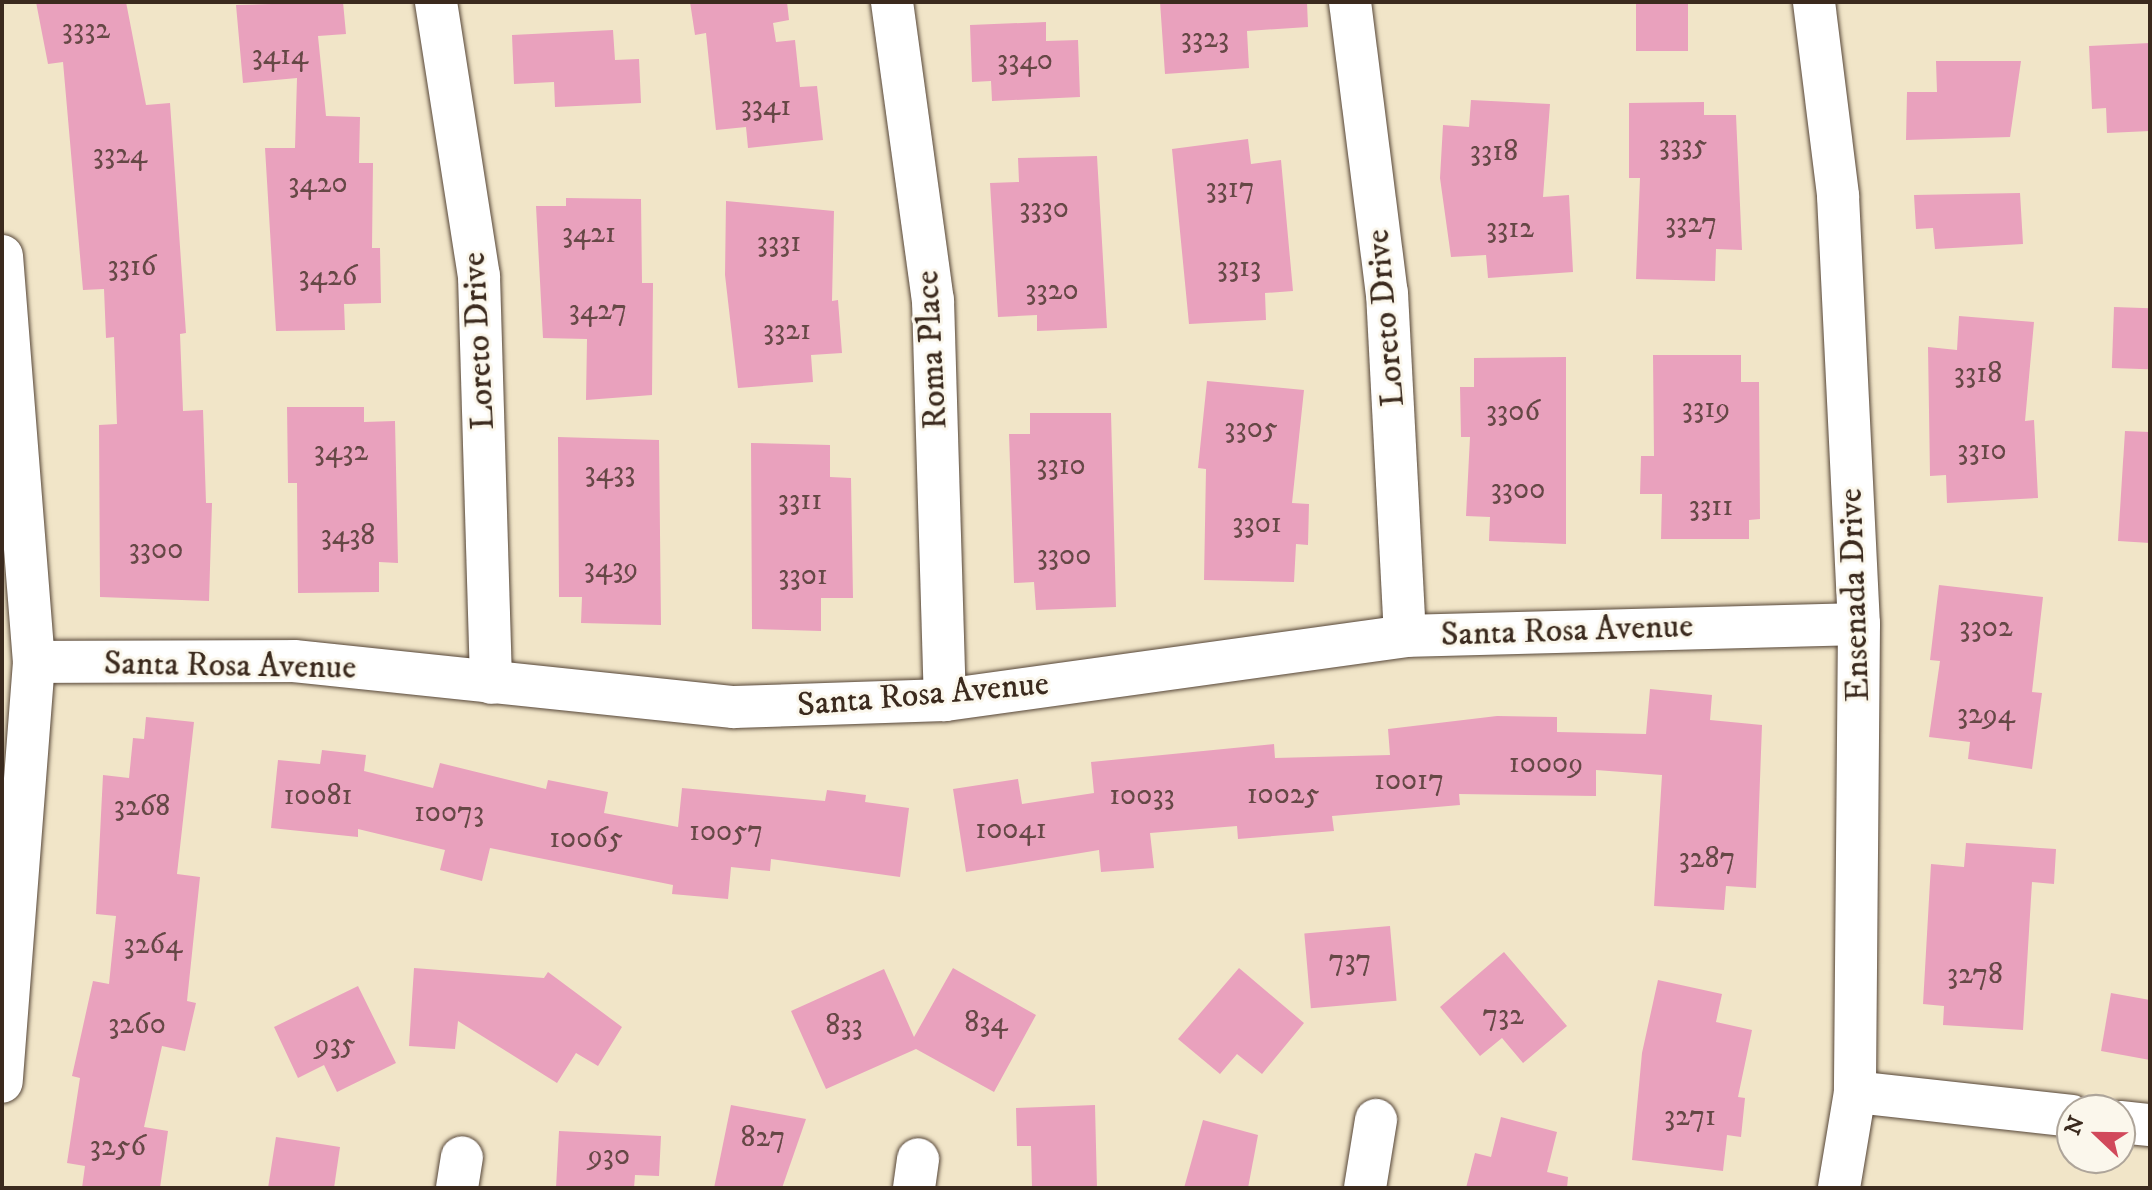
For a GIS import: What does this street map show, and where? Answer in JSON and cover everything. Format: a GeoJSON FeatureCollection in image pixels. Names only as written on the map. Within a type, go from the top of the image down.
{"type":"FeatureCollection","features":[{"type":"Feature","properties":{"kind":"street","name":"Loreto Drive"},"geometry":{"type":"LineString","coordinates":[[436,2],[479,276],[491,683]]}},
{"type":"Feature","properties":{"kind":"street","name":"Roma Place"},"geometry":{"type":"LineString","coordinates":[[892,2],[933,300],[945,700]]}},
{"type":"Feature","properties":{"kind":"street","name":"Loreto Drive"},"geometry":{"type":"LineString","coordinates":[[1350,2],[1387,293],[1405,636]]}},
{"type":"Feature","properties":{"kind":"street","name":"Ensenada Drive"},"geometry":{"type":"LineString","coordinates":[[1814,2],[1838,196],[1859,624],[1855,1092],[1839,1188]]}},
{"type":"Feature","properties":{"kind":"street"},"geometry":{"type":"LineString","coordinates":[[2,256],[34,662],[2,1082]]}},
{"type":"Feature","properties":{"kind":"street","name":"Santa Rosa Avenue"},"geometry":{"type":"LineString","coordinates":[[34,662],[294,661],[734,707],[945,700],[1405,636],[1859,624]]}},
{"type":"Feature","properties":{"kind":"street"},"geometry":{"type":"LineString","coordinates":[[1855,1092],[2056,1114]]}},
{"type":"Feature","properties":{"kind":"street"},"geometry":{"type":"LineString","coordinates":[[1365,1188],[1376,1120]]}},
{"type":"Feature","properties":{"kind":"building"},"geometry":{"type":"Polygon","coordinates":[[[36,2],[126,2],[146,105],[170,103],[186,333],[180,334],[183,411],[203,410],[206,503],[212,503],[209,601],[100,597],[99,425],[117,424],[114,337],[106,338],[104,289],[83,290],[63,62],[48,64],[36,2]]]}},
{"type":"Feature","properties":{"kind":"building"},"geometry":{"type":"Polygon","coordinates":[[[343,2],[346,34],[318,36],[326,116],[360,117],[359,163],[373,163],[372,248],[380,248],[381,303],[344,304],[345,330],[276,331],[265,148],[295,148],[297,78],[243,83],[236,5],[343,2]]]}},
{"type":"Feature","properties":{"kind":"building"},"geometry":{"type":"Polygon","coordinates":[[[690,2],[787,2],[789,20],[773,23],[776,42],[795,40],[800,87],[817,86],[823,140],[748,148],[746,127],[716,130],[706,33],[695,35],[690,2]]]}},
{"type":"Feature","properties":{"kind":"building"},"geometry":{"type":"Polygon","coordinates":[[[1160,2],[1307,2],[1308,27],[1247,31],[1249,68],[1165,74],[1160,2]]]}},
{"type":"Feature","properties":{"kind":"building"},"geometry":{"type":"Polygon","coordinates":[[[1636,2],[1688,2],[1688,51],[1636,51],[1636,2]]]}},
{"type":"Feature","properties":{"kind":"building"},"geometry":{"type":"Polygon","coordinates":[[[1046,22],[1046,41],[1078,40],[1080,97],[992,101],[991,81],[972,82],[970,25],[1046,22]]]}},
{"type":"Feature","properties":{"kind":"building"},"geometry":{"type":"Polygon","coordinates":[[[613,30],[615,60],[639,59],[641,103],[555,107],[554,82],[514,84],[512,35],[613,30]]]}},
{"type":"Feature","properties":{"kind":"building"},"geometry":{"type":"Polygon","coordinates":[[[2150,43],[2150,131],[2107,133],[2106,108],[2092,109],[2089,46],[2150,43]]]}},
{"type":"Feature","properties":{"kind":"building"},"geometry":{"type":"Polygon","coordinates":[[[1936,61],[2021,61],[2010,137],[1906,140],[1907,92],[1937,92],[1936,61]]]}},
{"type":"Feature","properties":{"kind":"building"},"geometry":{"type":"Polygon","coordinates":[[[1471,100],[1550,104],[1543,197],[1569,195],[1573,272],[1488,278],[1486,255],[1451,257],[1440,178],[1443,125],[1469,127],[1471,100]]]}},
{"type":"Feature","properties":{"kind":"building"},"geometry":{"type":"Polygon","coordinates":[[[1704,102],[1704,115],[1736,115],[1742,250],[1716,249],[1715,281],[1636,279],[1640,178],[1629,178],[1629,103],[1704,102]]]}},
{"type":"Feature","properties":{"kind":"building"},"geometry":{"type":"Polygon","coordinates":[[[1248,139],[1251,164],[1281,160],[1293,291],[1265,293],[1266,320],[1189,324],[1172,149],[1248,139]]]}},
{"type":"Feature","properties":{"kind":"building"},"geometry":{"type":"Polygon","coordinates":[[[1097,156],[1107,328],[1037,331],[1037,315],[998,317],[990,183],[1019,182],[1018,158],[1097,156]]]}},
{"type":"Feature","properties":{"kind":"building"},"geometry":{"type":"Polygon","coordinates":[[[2020,193],[2023,244],[1935,249],[1933,228],[1916,229],[1914,195],[2020,193]]]}},
{"type":"Feature","properties":{"kind":"building"},"geometry":{"type":"Polygon","coordinates":[[[566,198],[641,199],[642,283],[653,283],[652,395],[586,400],[587,339],[543,338],[536,206],[566,206],[566,198]]]}},
{"type":"Feature","properties":{"kind":"building"},"geometry":{"type":"Polygon","coordinates":[[[726,201],[834,211],[832,301],[838,300],[842,353],[811,355],[813,382],[738,388],[725,275],[726,201]]]}},
{"type":"Feature","properties":{"kind":"building"},"geometry":{"type":"Polygon","coordinates":[[[2114,307],[2150,308],[2148,369],[2112,368],[2114,307]]]}},
{"type":"Feature","properties":{"kind":"building"},"geometry":{"type":"Polygon","coordinates":[[[1959,316],[2034,322],[2025,421],[2034,420],[2038,498],[1947,503],[1946,475],[1930,476],[1928,347],[1957,350],[1959,316]]]}},
{"type":"Feature","properties":{"kind":"building"},"geometry":{"type":"Polygon","coordinates":[[[1653,355],[1741,355],[1741,382],[1759,382],[1760,519],[1749,520],[1749,539],[1661,539],[1662,494],[1640,494],[1641,456],[1654,456],[1653,355]]]}},
{"type":"Feature","properties":{"kind":"building"},"geometry":{"type":"Polygon","coordinates":[[[1566,357],[1566,544],[1489,541],[1490,517],[1466,516],[1470,437],[1461,437],[1460,387],[1474,387],[1474,358],[1566,357]]]}},
{"type":"Feature","properties":{"kind":"building"},"geometry":{"type":"Polygon","coordinates":[[[1207,381],[1304,390],[1292,503],[1309,504],[1308,545],[1296,544],[1294,582],[1204,580],[1206,469],[1198,468],[1207,381]]]}},
{"type":"Feature","properties":{"kind":"building"},"geometry":{"type":"Polygon","coordinates":[[[287,407],[364,407],[364,422],[395,421],[398,563],[379,562],[379,592],[298,593],[297,483],[288,483],[287,407]]]}},
{"type":"Feature","properties":{"kind":"building"},"geometry":{"type":"Polygon","coordinates":[[[1030,413],[1111,413],[1116,607],[1036,610],[1034,582],[1014,583],[1009,434],[1030,434],[1030,413]]]}},
{"type":"Feature","properties":{"kind":"building"},"geometry":{"type":"Polygon","coordinates":[[[2125,431],[2150,432],[2150,543],[2118,541],[2125,431]]]}},
{"type":"Feature","properties":{"kind":"building"},"geometry":{"type":"Polygon","coordinates":[[[558,437],[659,440],[661,625],[581,623],[582,597],[559,597],[558,437]]]}},
{"type":"Feature","properties":{"kind":"building"},"geometry":{"type":"Polygon","coordinates":[[[751,443],[830,445],[830,477],[851,478],[853,598],[821,598],[821,631],[752,629],[751,443]]]}},
{"type":"Feature","properties":{"kind":"building"},"geometry":{"type":"Polygon","coordinates":[[[1939,585],[2043,597],[2032,692],[2042,693],[2032,769],[1968,759],[1970,742],[1929,737],[1940,661],[1930,660],[1939,585]]]}},
{"type":"Feature","properties":{"kind":"building"},"geometry":{"type":"Polygon","coordinates":[[[1650,689],[1712,695],[1710,720],[1762,725],[1756,888],[1726,886],[1724,910],[1654,906],[1662,775],[1596,770],[1596,796],[1459,794],[1460,805],[1332,816],[1334,831],[1238,839],[1237,826],[1150,833],[1154,868],[1101,872],[1099,850],[966,872],[953,789],[1018,779],[1022,804],[1094,793],[1091,762],[1274,744],[1275,758],[1390,755],[1388,729],[1497,716],[1557,717],[1557,732],[1646,734],[1650,689]]]}},
{"type":"Feature","properties":{"kind":"building"},"geometry":{"type":"Polygon","coordinates":[[[146,717],[194,722],[177,874],[200,877],[187,1001],[196,1003],[185,1051],[162,1046],[144,1127],[168,1131],[160,1188],[82,1188],[85,1166],[67,1163],[80,1078],[72,1076],[93,981],[109,984],[116,916],[96,914],[103,775],[129,778],[133,738],[144,739],[146,717]]]}},
{"type":"Feature","properties":{"kind":"building"},"geometry":{"type":"Polygon","coordinates":[[[322,750],[366,755],[364,771],[433,788],[440,763],[546,789],[548,780],[608,792],[604,813],[678,827],[682,788],[825,801],[827,790],[866,795],[865,802],[909,808],[900,877],[771,859],[770,871],[731,867],[728,899],[672,894],[673,885],[490,848],[482,881],[440,870],[445,850],[358,829],[358,837],[271,828],[278,760],[320,764],[322,750]]]}},
{"type":"Feature","properties":{"kind":"building"},"geometry":{"type":"Polygon","coordinates":[[[1966,843],[2056,849],[2054,884],[2032,882],[2023,1030],[1943,1025],[1944,1006],[1923,1004],[1931,864],[1964,867],[1966,843]]]}},
{"type":"Feature","properties":{"kind":"building"},"geometry":{"type":"Polygon","coordinates":[[[1390,926],[1397,1001],[1311,1008],[1304,933],[1390,926]]]}},
{"type":"Feature","properties":{"kind":"building"},"geometry":{"type":"Polygon","coordinates":[[[1504,952],[1567,1026],[1523,1063],[1502,1038],[1480,1056],[1440,1007],[1504,952]]]}},
{"type":"Feature","properties":{"kind":"building"},"geometry":{"type":"Polygon","coordinates":[[[414,968],[544,978],[548,972],[622,1027],[598,1066],[576,1053],[557,1083],[458,1021],[455,1049],[409,1046],[414,968]]]}},
{"type":"Feature","properties":{"kind":"building"},"geometry":{"type":"Polygon","coordinates":[[[953,968],[1036,1015],[994,1092],[916,1049],[826,1089],[791,1011],[884,969],[914,1037],[953,968]]]}},
{"type":"Feature","properties":{"kind":"building"},"geometry":{"type":"Polygon","coordinates":[[[1239,968],[1304,1023],[1262,1074],[1237,1054],[1220,1074],[1178,1039],[1239,968]]]}},
{"type":"Feature","properties":{"kind":"building"},"geometry":{"type":"Polygon","coordinates":[[[1658,980],[1722,994],[1716,1022],[1752,1030],[1738,1097],[1745,1098],[1741,1137],[1727,1135],[1723,1171],[1632,1160],[1642,1053],[1658,980]]]}},
{"type":"Feature","properties":{"kind":"building"},"geometry":{"type":"Polygon","coordinates":[[[358,986],[396,1063],[337,1092],[324,1065],[298,1078],[274,1027],[358,986]]]}},
{"type":"Feature","properties":{"kind":"building"},"geometry":{"type":"Polygon","coordinates":[[[2111,993],[2150,1000],[2150,1060],[2101,1051],[2111,993]]]}},
{"type":"Feature","properties":{"kind":"building"},"geometry":{"type":"Polygon","coordinates":[[[731,1105],[806,1119],[782,1188],[714,1188],[731,1105]]]}},
{"type":"Feature","properties":{"kind":"building"},"geometry":{"type":"Polygon","coordinates":[[[1095,1105],[1097,1188],[1032,1188],[1031,1146],[1017,1146],[1016,1108],[1095,1105]]]}},
{"type":"Feature","properties":{"kind":"building"},"geometry":{"type":"Polygon","coordinates":[[[1501,1117],[1557,1132],[1547,1172],[1568,1177],[1567,1188],[1466,1188],[1475,1153],[1491,1157],[1501,1117]]]}},
{"type":"Feature","properties":{"kind":"building"},"geometry":{"type":"Polygon","coordinates":[[[1203,1120],[1258,1135],[1248,1188],[1184,1188],[1203,1120]]]}},
{"type":"Feature","properties":{"kind":"building"},"geometry":{"type":"Polygon","coordinates":[[[559,1131],[661,1136],[659,1176],[635,1175],[634,1188],[556,1188],[559,1131]]]}},
{"type":"Feature","properties":{"kind":"building"},"geometry":{"type":"Polygon","coordinates":[[[276,1137],[340,1147],[334,1188],[268,1188],[276,1137]]]}}]}
